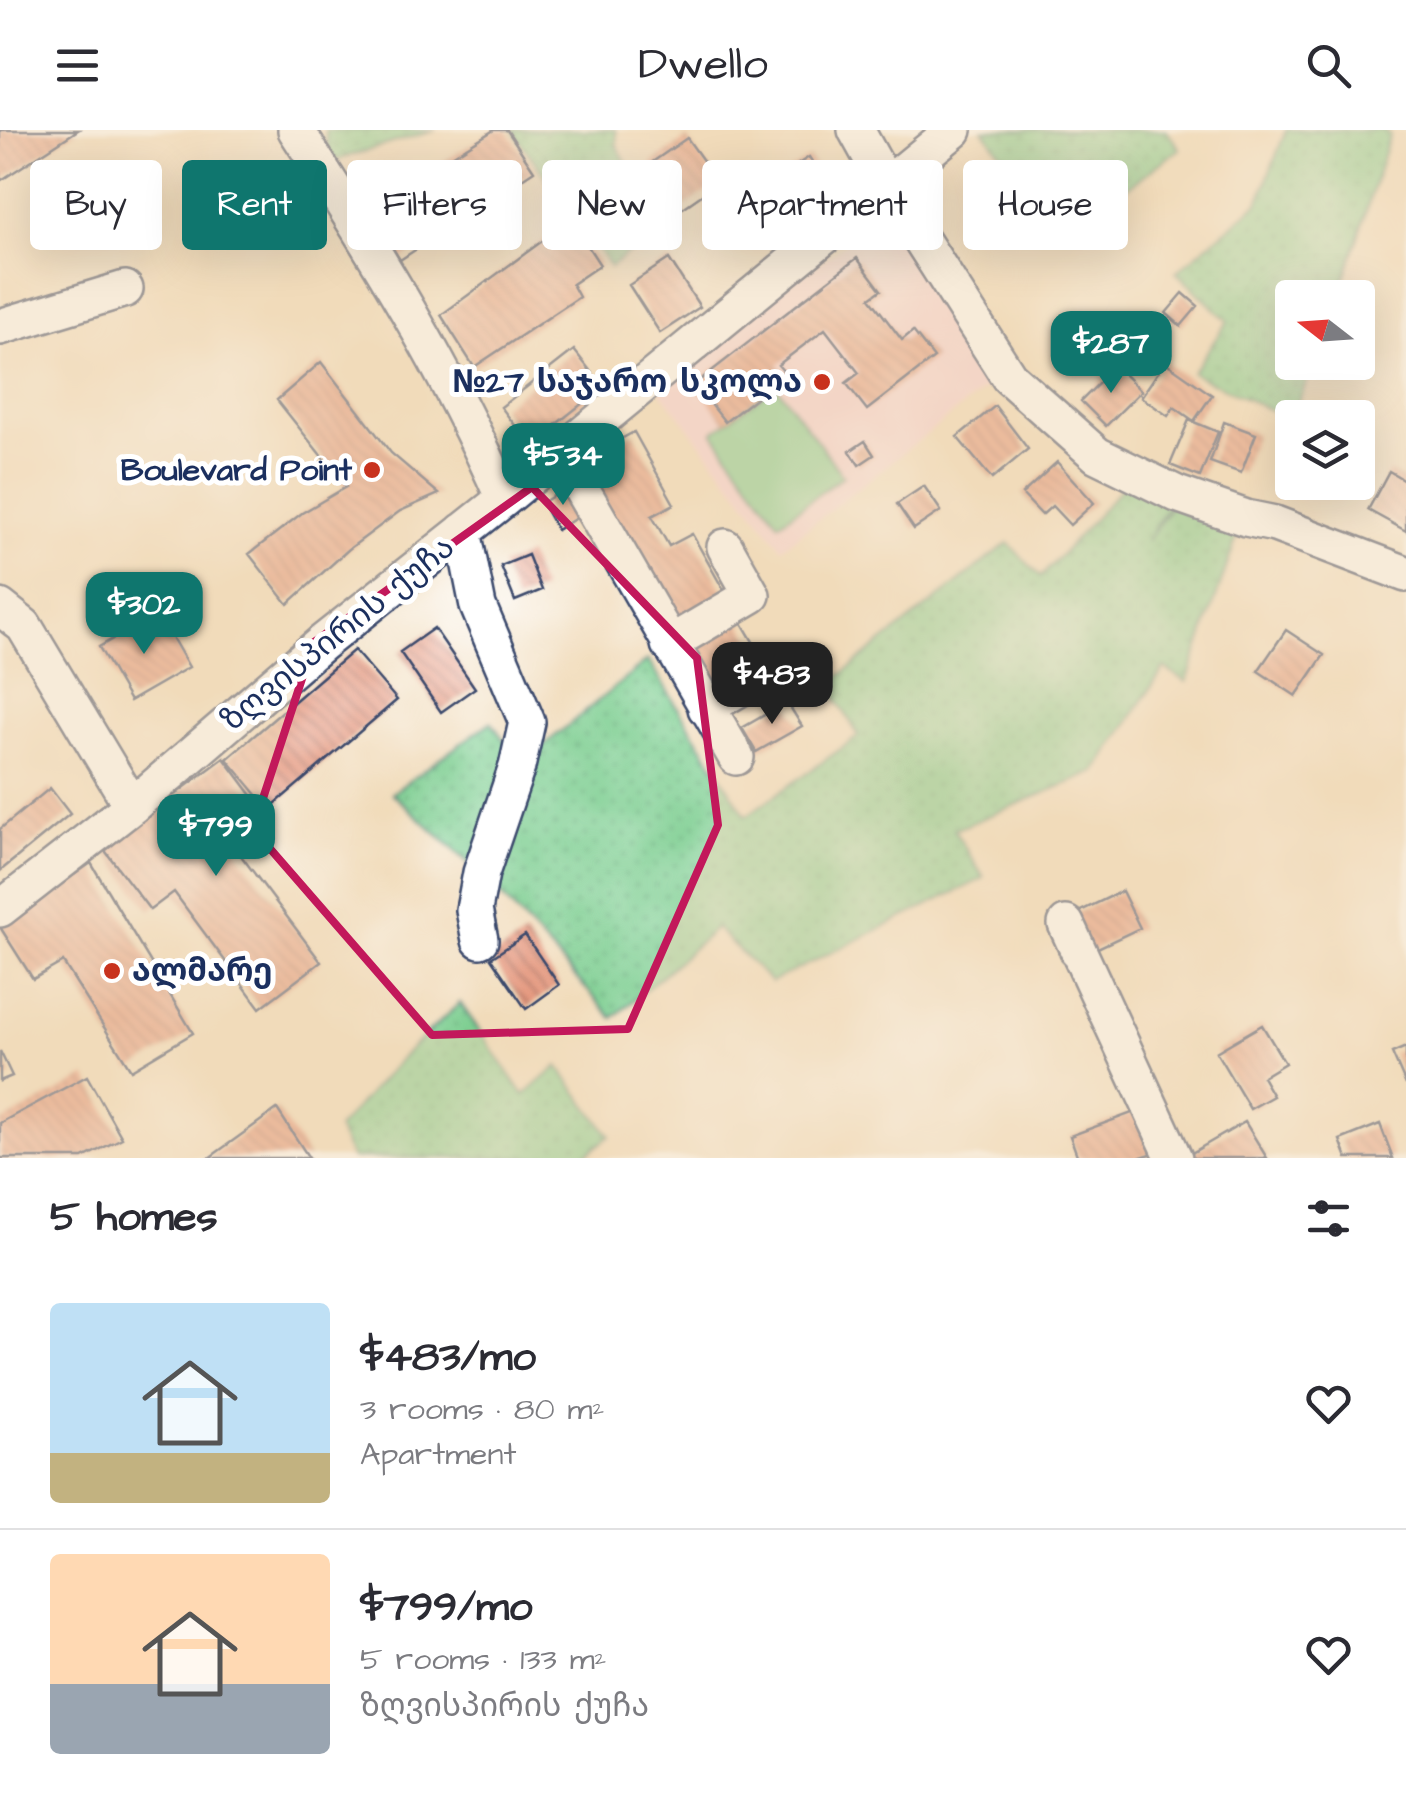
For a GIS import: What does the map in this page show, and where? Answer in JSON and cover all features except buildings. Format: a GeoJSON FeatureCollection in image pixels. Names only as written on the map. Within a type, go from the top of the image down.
{"type":"FeatureCollection","features":[{"type":"Feature","properties":{"kind":"street"},"geometry":{"type":"LineString","coordinates":[[296,130],[377,254],[470,422],[504,499]]}},
{"type":"Feature","properties":{"kind":"street"},"geometry":{"type":"LineString","coordinates":[[856,130],[873,160]]}},
{"type":"Feature","properties":{"kind":"street","name":"ზღვისპირის ქუჩა"},"geometry":{"type":"LineString","coordinates":[[918,160],[954,130]]}},
{"type":"Feature","properties":{"kind":"street","name":"ზღვისპირის ქუჩა"},"geometry":{"type":"LineString","coordinates":[[0,909],[132,806],[322,643],[808,250]]}},
{"type":"Feature","properties":{"kind":"street"},"geometry":{"type":"LineString","coordinates":[[928,250],[1009,377],[1098,455],[1177,494],[1275,524],[1406,574]]}},
{"type":"Feature","properties":{"kind":"street"},"geometry":{"type":"LineString","coordinates":[[0,327],[124,288]]}},
{"type":"Feature","properties":{"kind":"street"},"geometry":{"type":"LineString","coordinates":[[560,452],[736,756]]}},
{"type":"Feature","properties":{"kind":"street"},"geometry":{"type":"LineString","coordinates":[[463,530],[478,606],[528,722],[481,873],[474,910],[480,940]]}},
{"type":"Feature","properties":{"kind":"street"},"geometry":{"type":"LineString","coordinates":[[668,644],[752,595],[726,547]]}},
{"type":"Feature","properties":{"kind":"street"},"geometry":{"type":"LineString","coordinates":[[0,608],[24,626],[132,806]]}},
{"type":"Feature","properties":{"kind":"street"},"geometry":{"type":"LineString","coordinates":[[706,708],[779,665]]}},
{"type":"Feature","properties":{"kind":"street"},"geometry":{"type":"LineString","coordinates":[[1066,924],[1174,1158]]}},
{"type":"Feature","properties":{"kind":"highlighted area"},"geometry":{"type":"Polygon","coordinates":[[[532,487],[697,658],[718,825],[628,1029],[432,1035],[253,829],[314,642],[532,487]]]}},
{"type":"Feature","properties":{"kind":"shaded area","name":"№27 საჯარო სკოლა"},"geometry":{"type":"Polygon","coordinates":[[[837,250],[909,250],[991,384],[782,548],[652,380],[837,250]]]}},
{"type":"Feature","properties":{"kind":"green space"},"geometry":{"type":"Polygon","coordinates":[[[325,130],[436,130],[330,162],[325,130]]]}},
{"type":"Feature","properties":{"kind":"green space"},"geometry":{"type":"Polygon","coordinates":[[[512,130],[616,130],[617,146],[625,160],[542,160],[542,172],[512,130]]]}},
{"type":"Feature","properties":{"kind":"green space"},"geometry":{"type":"Polygon","coordinates":[[[983,130],[1166,130],[1180,149],[1128,187],[1128,160],[1007,160],[983,130]]]}},
{"type":"Feature","properties":{"kind":"green space"},"geometry":{"type":"Polygon","coordinates":[[[1286,130],[1383,130],[1390,134],[1344,280],[1275,280],[1275,380],[1307,380],[1299,400],[1275,400],[1275,412],[1192,373],[1228,321],[1176,272],[1258,203],[1286,130]]]}},
{"type":"Feature","properties":{"kind":"green space"},"geometry":{"type":"Polygon","coordinates":[[[598,250],[633,250],[610,267],[598,250]]]}},
{"type":"Feature","properties":{"kind":"green space"},"geometry":{"type":"Polygon","coordinates":[[[776,385],[843,476],[779,523],[713,432],[776,385]]]}},
{"type":"Feature","properties":{"kind":"green space"},"geometry":{"type":"Polygon","coordinates":[[[1133,475],[1174,494],[1147,541],[1176,498],[1243,519],[1187,682],[1164,668],[1096,772],[954,830],[984,878],[771,982],[716,928],[613,1018],[481,874],[392,793],[491,722],[521,764],[648,660],[746,816],[859,736],[828,685],[1008,543],[1041,577],[1133,475]]]}},
{"type":"Feature","properties":{"kind":"green space"},"geometry":{"type":"Polygon","coordinates":[[[460,1003],[524,1095],[558,1066],[610,1136],[581,1158],[351,1158],[337,1129],[402,1057],[460,1003]]]}},
{"type":"Feature","properties":{"kind":"place","name":"№27 საჯარო სკოლა"},"geometry":{"type":"Point","coordinates":[822,382]}},
{"type":"Feature","properties":{"kind":"place","name":"Boulevard Point"},"geometry":{"type":"Point","coordinates":[372,470]}},
{"type":"Feature","properties":{"kind":"place","name":"ალმარე"},"geometry":{"type":"Point","coordinates":[112,971]}}]}
